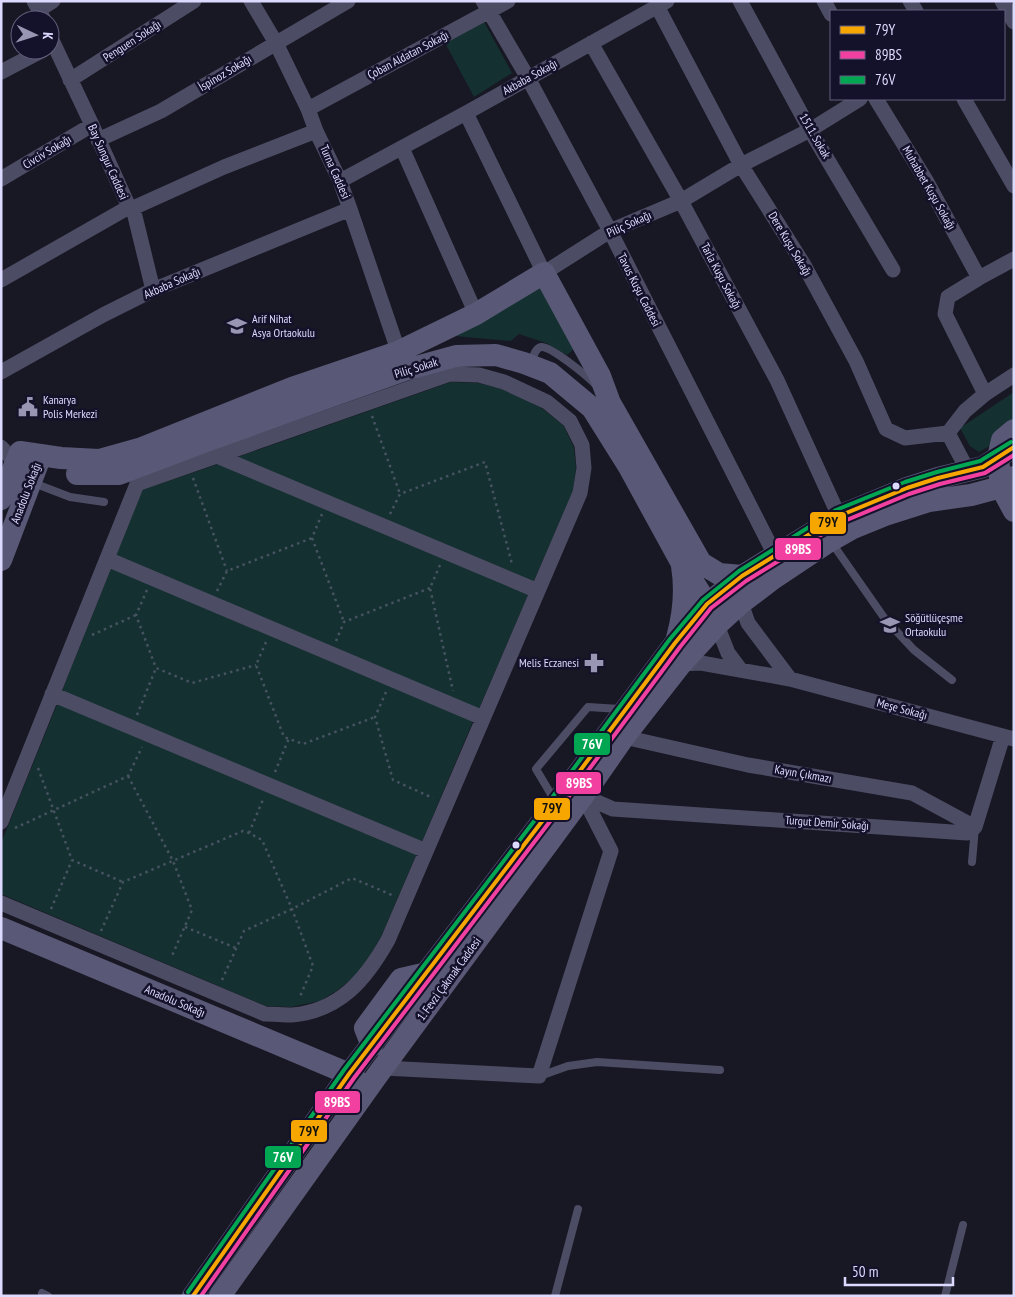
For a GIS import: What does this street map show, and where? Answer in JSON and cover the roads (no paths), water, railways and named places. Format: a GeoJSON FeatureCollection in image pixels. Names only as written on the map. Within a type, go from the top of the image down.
{"type":"FeatureCollection","features":[{"type":"Feature","properties":{"kind":"main road","name":"Piliç Sokağı"},"geometry":{"type":"LineString","coordinates":[[402,361],[544,273]]}},
{"type":"Feature","properties":{"kind":"main road"},"geometry":{"type":"LineString","coordinates":[[544,273],[600,376],[650,489],[701,563],[719,574],[742,576]]}},
{"type":"Feature","properties":{"kind":"main road","name":"Piliç Sokak"},"geometry":{"type":"LineString","coordinates":[[21,459],[60,474],[119,474],[209,440],[402,361],[456,356],[496,355],[550,373],[592,408],[629,467],[650,489],[681,562],[707,604],[717,625]]}},
{"type":"Feature","properties":{"kind":"main road"},"geometry":{"type":"LineString","coordinates":[[1014,430],[1002,440],[1008,458],[1009,484],[1014,511]]}},
{"type":"Feature","properties":{"kind":"main road"},"geometry":{"type":"LineString","coordinates":[[678,654],[707,604],[742,576],[839,516],[906,488],[983,467],[1008,458]]}},
{"type":"Feature","properties":{"kind":"main road","name":"Anadolu Sokağı"},"geometry":{"type":"LineString","coordinates":[[1,499],[21,459]]}},
{"type":"Feature","properties":{"kind":"main road","name":"Anadolu Sokağı"},"geometry":{"type":"LineString","coordinates":[[1,560],[21,459]]}},
{"type":"Feature","properties":{"kind":"main road"},"geometry":{"type":"LineString","coordinates":[[938,478],[1009,484]]}},
{"type":"Feature","properties":{"kind":"main road"},"geometry":{"type":"LineString","coordinates":[[193,1296],[349,1074],[625,710],[678,654],[774,578],[853,528],[885,515],[929,501],[971,495],[1009,484]]}},
{"type":"Feature","properties":{"kind":"main road"},"geometry":{"type":"LineString","coordinates":[[971,495],[1014,511]]}},
{"type":"Feature","properties":{"kind":"main road"},"geometry":{"type":"LineString","coordinates":[[678,654],[684,602],[681,562]]}},
{"type":"Feature","properties":{"kind":"main road"},"geometry":{"type":"LineString","coordinates":[[707,604],[741,603]]}},
{"type":"Feature","properties":{"kind":"main road","name":"1. Fevzi Çakmak Caddesi"},"geometry":{"type":"LineString","coordinates":[[220,1296],[368,1089],[583,796],[624,738],[678,654]]}},
{"type":"Feature","properties":{"kind":"main road","name":"Anadolu Sokağı"},"geometry":{"type":"LineString","coordinates":[[1,928],[349,1074],[368,1089]]}},
{"type":"Feature","properties":{"kind":"main road"},"geometry":{"type":"LineString","coordinates":[[371,1046],[377,1051],[387,1053],[390,1060]]}},
{"type":"Feature","properties":{"kind":"street"},"geometry":{"type":"LineString","coordinates":[[39,10],[53,1]]}},
{"type":"Feature","properties":{"kind":"street","name":"Penguen Sokağı"},"geometry":{"type":"LineString","coordinates":[[70,80],[194,1]]}},
{"type":"Feature","properties":{"kind":"street","name":"Turna Caddesi"},"geometry":{"type":"LineString","coordinates":[[251,1],[276,43],[340,181],[402,361]]}},
{"type":"Feature","properties":{"kind":"street","name":"İspinoz Sokağı"},"geometry":{"type":"LineString","coordinates":[[98,140],[161,111],[348,1]]}},
{"type":"Feature","properties":{"kind":"street","name":"Çoban Aldatan Sokağı"},"geometry":{"type":"LineString","coordinates":[[308,109],[486,6],[508,1]]}},
{"type":"Feature","properties":{"kind":"street","name":"1511. Sokak"},"geometry":{"type":"LineString","coordinates":[[740,1],[810,130],[893,270]]}},
{"type":"Feature","properties":{"kind":"street"},"geometry":{"type":"LineString","coordinates":[[824,1],[830,12]]}},
{"type":"Feature","properties":{"kind":"street"},"geometry":{"type":"LineString","coordinates":[[1002,1],[1011,20]]}},
{"type":"Feature","properties":{"kind":"street","name":"Akbaba Sokağı"},"geometry":{"type":"LineString","coordinates":[[340,181],[466,114],[662,4]]}},
{"type":"Feature","properties":{"kind":"street","name":"Dere Kuşu Sokağı"},"geometry":{"type":"LineString","coordinates":[[662,4],[741,165],[804,265],[856,360],[886,429],[905,438],[948,434]]}},
{"type":"Feature","properties":{"kind":"street","name":"Tavus Kuşu Caddesi"},"geometry":{"type":"LineString","coordinates":[[486,6],[528,78],[610,231],[775,555]]}},
{"type":"Feature","properties":{"kind":"street","name":"Tarla Kuşu Sokağı"},"geometry":{"type":"LineString","coordinates":[[591,43],[681,201],[776,380],[839,516]]}},
{"type":"Feature","properties":{"kind":"street"},"geometry":{"type":"LineString","coordinates":[[1,72],[22,60]]}},
{"type":"Feature","properties":{"kind":"street","name":"Bay Sungur Caddesi"},"geometry":{"type":"LineString","coordinates":[[58,60],[70,80],[131,207],[153,290]]}},
{"type":"Feature","properties":{"kind":"street","name":"Piliç Sokağı"},"geometry":{"type":"LineString","coordinates":[[544,273],[610,231],[681,201],[741,165],[810,130],[858,100]]}},
{"type":"Feature","properties":{"kind":"street","name":"Muhabbet Kuşu Sokağı"},"geometry":{"type":"LineString","coordinates":[[877,100],[928,182],[979,278]]}},
{"type":"Feature","properties":{"kind":"street"},"geometry":{"type":"LineString","coordinates":[[965,100],[1014,186]]}},
{"type":"Feature","properties":{"kind":"street"},"geometry":{"type":"LineString","coordinates":[[466,114],[544,273]]}},
{"type":"Feature","properties":{"kind":"street","name":"Civciv Sokağı"},"geometry":{"type":"LineString","coordinates":[[1,179],[92,125]]}},
{"type":"Feature","properties":{"kind":"street"},"geometry":{"type":"LineString","coordinates":[[1,280],[131,207],[224,167],[316,131]]}},
{"type":"Feature","properties":{"kind":"street"},"geometry":{"type":"LineString","coordinates":[[402,148],[476,314]]}},
{"type":"Feature","properties":{"kind":"street","name":"Akbaba Sokağı"},"geometry":{"type":"LineString","coordinates":[[1,372],[103,315],[153,290],[350,209]]}},
{"type":"Feature","properties":{"kind":"street"},"geometry":{"type":"LineString","coordinates":[[985,394],[945,314],[948,297],[1014,259]]}},
{"type":"Feature","properties":{"kind":"street"},"geometry":{"type":"LineString","coordinates":[[520,389],[530,365]]}},
{"type":"Feature","properties":{"kind":"street"},"geometry":{"type":"LineString","coordinates":[[1,903],[265,1014],[292,1014],[323,1008],[342,996],[360,981],[376,962],[388,940],[580,493],[584,468],[582,445],[570,421],[547,402],[504,382],[478,375],[450,374],[136,484],[31,748],[6,826]]}},
{"type":"Feature","properties":{"kind":"street"},"geometry":{"type":"LineString","coordinates":[[968,471],[948,434],[965,411],[985,394],[1014,375]]}},
{"type":"Feature","properties":{"kind":"street"},"geometry":{"type":"LineString","coordinates":[[217,456],[538,591]]}},
{"type":"Feature","properties":{"kind":"street"},"geometry":{"type":"LineString","coordinates":[[106,559],[484,718]]}},
{"type":"Feature","properties":{"kind":"street"},"geometry":{"type":"LineString","coordinates":[[741,603],[748,623],[790,679]]}},
{"type":"Feature","properties":{"kind":"street"},"geometry":{"type":"LineString","coordinates":[[717,625],[728,653],[740,669]]}},
{"type":"Feature","properties":{"kind":"street","name":"Meşe Sokağı"},"geometry":{"type":"LineString","coordinates":[[678,654],[701,663],[790,679],[1009,737]]}},
{"type":"Feature","properties":{"kind":"street"},"geometry":{"type":"LineString","coordinates":[[52,694],[426,851]]}},
{"type":"Feature","properties":{"kind":"street"},"geometry":{"type":"LineString","coordinates":[[975,827],[1009,737]]}},
{"type":"Feature","properties":{"kind":"street","name":"Kayın Çıkmazı"},"geometry":{"type":"LineString","coordinates":[[624,738],[748,765],[912,793],[975,827]]}},
{"type":"Feature","properties":{"kind":"street"},"geometry":{"type":"LineString","coordinates":[[390,1060],[540,1076],[611,851],[583,796]]}},
{"type":"Feature","properties":{"kind":"street","name":"Turgut Demir Sokağı"},"geometry":{"type":"LineString","coordinates":[[583,796],[613,809],[967,833],[975,827]]}},
{"type":"Feature","properties":{"kind":"lane"},"geometry":{"type":"LineString","coordinates":[[530,365],[536,350],[540,347],[544,348],[582,372],[610,402]]}},
{"type":"Feature","properties":{"kind":"lane"},"geometry":{"type":"LineString","coordinates":[[21,459],[70,497],[104,502]]}},
{"type":"Feature","properties":{"kind":"lane"},"geometry":{"type":"LineString","coordinates":[[831,541],[885,619],[914,650],[952,680]]}},
{"type":"Feature","properties":{"kind":"lane"},"geometry":{"type":"LineString","coordinates":[[556,803],[536,769],[588,707],[625,710]]}},
{"type":"Feature","properties":{"kind":"lane"},"geometry":{"type":"LineString","coordinates":[[972,862],[975,827]]}},
{"type":"Feature","properties":{"kind":"lane"},"geometry":{"type":"LineString","coordinates":[[540,1076],[568,1066],[597,1062],[720,1070]]}},
{"type":"Feature","properties":{"kind":"lane"},"geometry":{"type":"LineString","coordinates":[[555,1296],[578,1209]]}},
{"type":"Feature","properties":{"kind":"lane"},"geometry":{"type":"LineString","coordinates":[[945,1296],[963,1225]]}},
{"type":"Feature","properties":{"kind":"place","name":"Arif Nihat Asya Ortaokulu"},"geometry":{"type":"Point","coordinates":[237,326]}},
{"type":"Feature","properties":{"kind":"place","name":"Kanarya Polis Merkezi"},"geometry":{"type":"Point","coordinates":[28,407]}},
{"type":"Feature","properties":{"kind":"place","name":"Söğütlüçeşme Ortaokulu"},"geometry":{"type":"Point","coordinates":[890,625]}},
{"type":"Feature","properties":{"kind":"place","name":"Melis Eczanesi"},"geometry":{"type":"Point","coordinates":[594,663]}}]}
